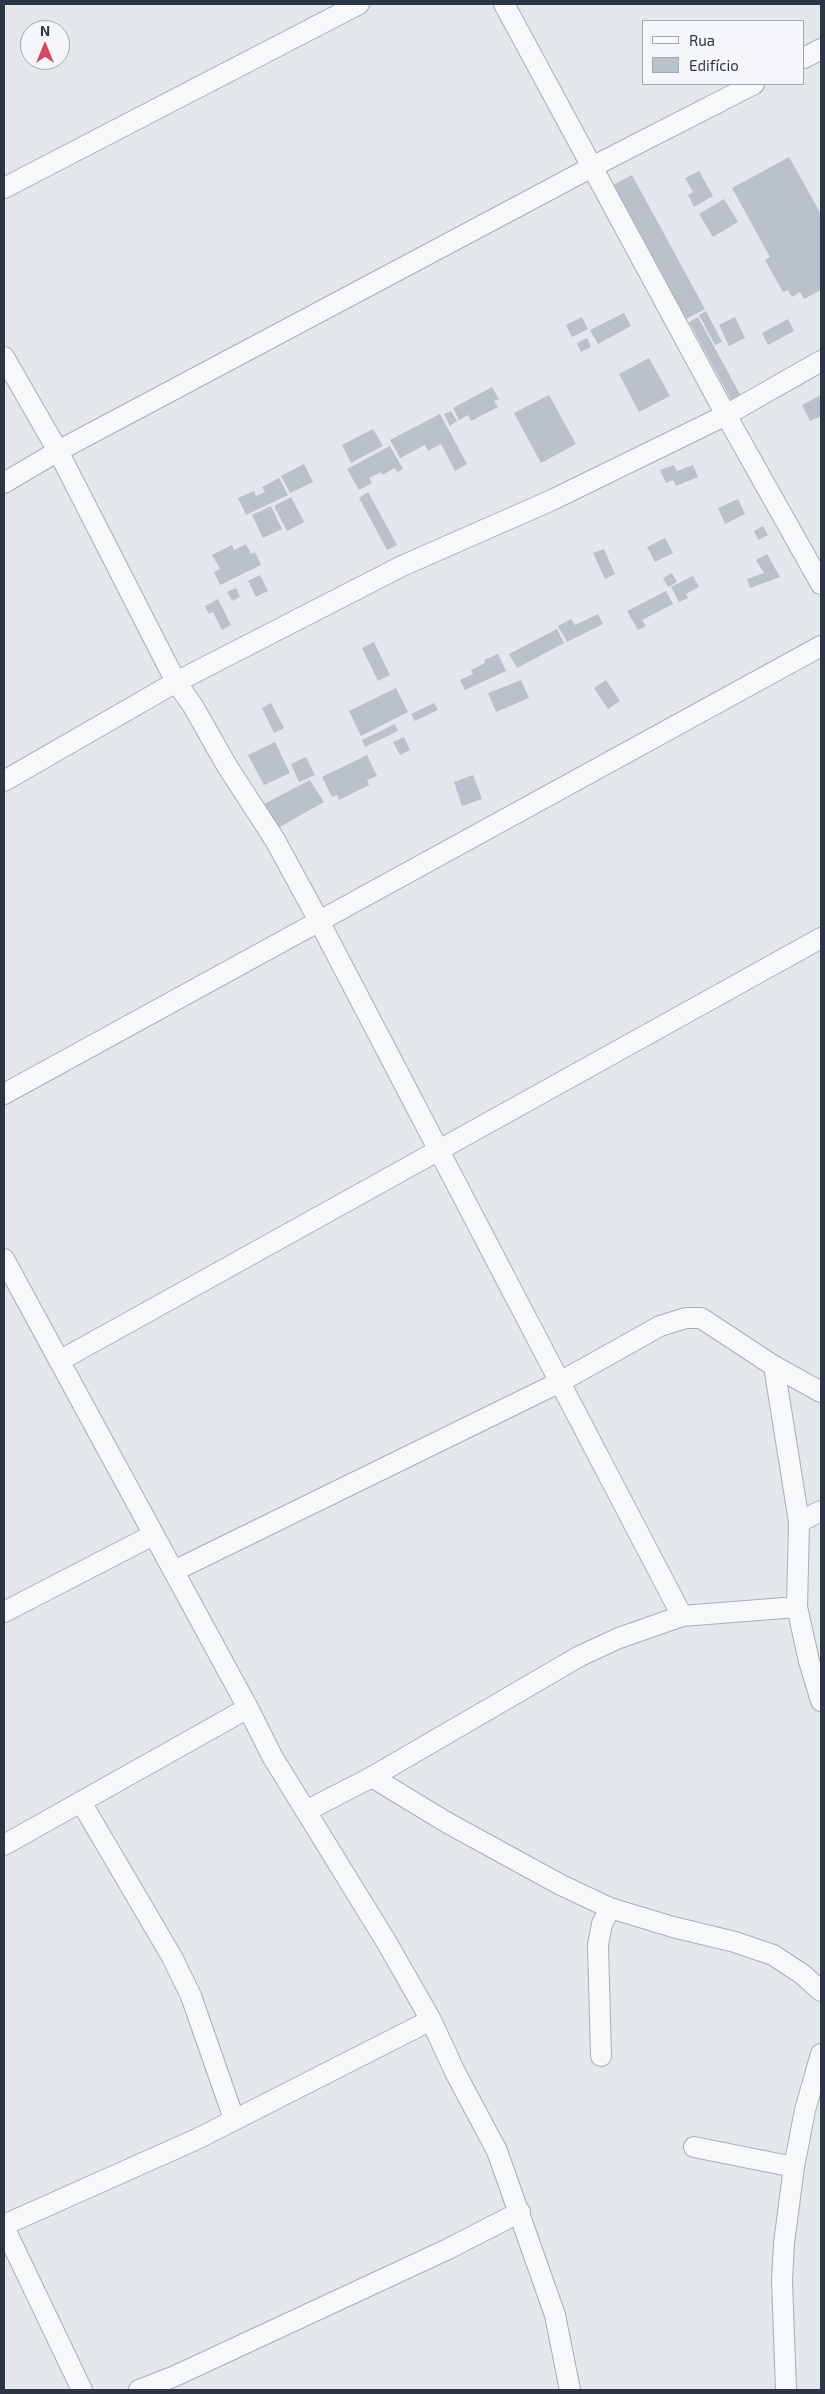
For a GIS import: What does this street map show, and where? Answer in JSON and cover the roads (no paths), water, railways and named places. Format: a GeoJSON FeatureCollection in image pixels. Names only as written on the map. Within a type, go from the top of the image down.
{"type":"FeatureCollection","features":[{"type":"Feature","properties":{"kind":"street"},"geometry":{"type":"LineString","coordinates":[[4,188],[359,4]]}},
{"type":"Feature","properties":{"kind":"street"},"geometry":{"type":"LineString","coordinates":[[504,4],[726,415],[821,584]]}},
{"type":"Feature","properties":{"kind":"street"},"geometry":{"type":"LineString","coordinates":[[805,57],[821,49]]}},
{"type":"Feature","properties":{"kind":"street"},"geometry":{"type":"LineString","coordinates":[[4,483],[58,452],[592,167],[752,85]]}},
{"type":"Feature","properties":{"kind":"street"},"geometry":{"type":"LineString","coordinates":[[4,357],[58,452],[176,682],[193,706],[227,766],[275,840],[319,921],[682,1616]]}},
{"type":"Feature","properties":{"kind":"street"},"geometry":{"type":"LineString","coordinates":[[4,781],[176,682],[402,566],[552,500],[726,415],[821,361]]}},
{"type":"Feature","properties":{"kind":"street"},"geometry":{"type":"LineString","coordinates":[[4,1094],[821,646]]}},
{"type":"Feature","properties":{"kind":"street"},"geometry":{"type":"LineString","coordinates":[[59,1361],[821,938]]}},
{"type":"Feature","properties":{"kind":"street"},"geometry":{"type":"LineString","coordinates":[[4,1259],[248,1708],[272,1756],[431,2020],[455,2072],[497,2151],[555,2315],[570,2390]]}},
{"type":"Feature","properties":{"kind":"street"},"geometry":{"type":"LineString","coordinates":[[174,1571],[560,1382],[660,1326],[686,1318],[701,1318],[774,1366],[821,1392]]}},
{"type":"Feature","properties":{"kind":"street"},"geometry":{"type":"LineString","coordinates":[[774,1366],[798,1522],[797,1607],[809,1661],[821,1701]]}},
{"type":"Feature","properties":{"kind":"street"},"geometry":{"type":"LineString","coordinates":[[798,1522],[821,1511]]}},
{"type":"Feature","properties":{"kind":"street"},"geometry":{"type":"LineString","coordinates":[[4,1612],[153,1535]]}},
{"type":"Feature","properties":{"kind":"street"},"geometry":{"type":"LineString","coordinates":[[306,1811],[372,1777],[580,1656],[619,1638],[682,1616],[797,1607]]}},
{"type":"Feature","properties":{"kind":"street"},"geometry":{"type":"LineString","coordinates":[[4,1845],[248,1708]]}},
{"type":"Feature","properties":{"kind":"street"},"geometry":{"type":"LineString","coordinates":[[372,1777],[492,1849],[610,1908],[673,1927],[735,1942],[773,1955],[802,1974],[821,1991]]}},
{"type":"Feature","properties":{"kind":"street"},"geometry":{"type":"LineString","coordinates":[[81,1802],[172,1957],[191,1996],[234,2119]]}},
{"type":"Feature","properties":{"kind":"street"},"geometry":{"type":"LineString","coordinates":[[601,2056],[598,1945],[602,1924],[610,1908]]}},
{"type":"Feature","properties":{"kind":"street"},"geometry":{"type":"LineString","coordinates":[[82,2390],[4,2226],[197,2139],[431,2020]]}},
{"type":"Feature","properties":{"kind":"street"},"geometry":{"type":"LineString","coordinates":[[786,2390],[782,2282],[794,2167],[804,2110],[821,2054]]}},
{"type":"Feature","properties":{"kind":"street"},"geometry":{"type":"LineString","coordinates":[[694,2148],[794,2167]]}},
{"type":"Feature","properties":{"kind":"street"},"geometry":{"type":"LineString","coordinates":[[139,2390],[174,2376],[422,2261],[520,2212]]}}]}
